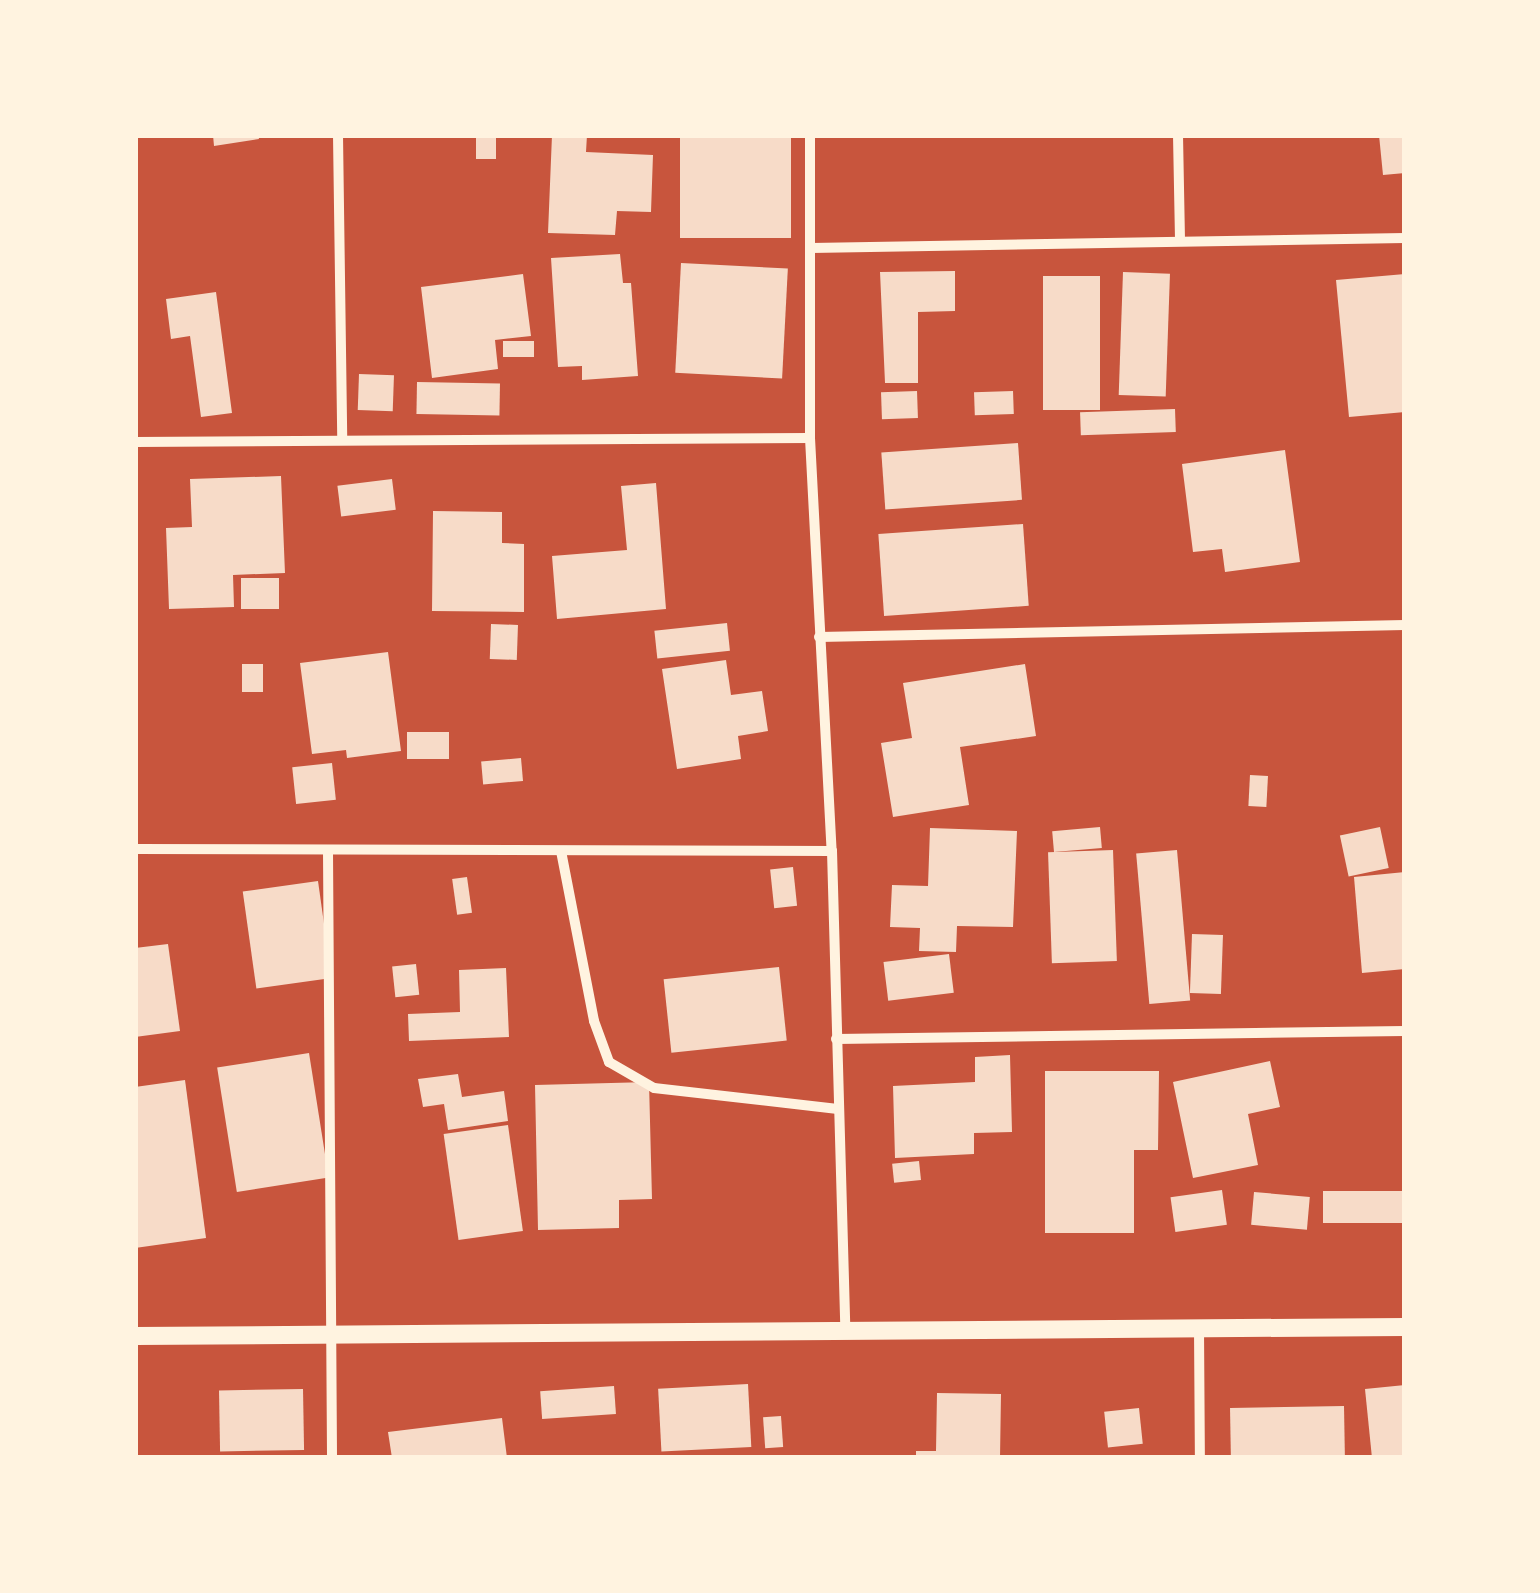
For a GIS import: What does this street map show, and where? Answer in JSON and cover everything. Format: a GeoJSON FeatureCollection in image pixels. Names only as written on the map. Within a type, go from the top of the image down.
{"type":"FeatureCollection","features":[{"type":"Feature","properties":{"kind":"street"},"geometry":{"type":"LineString","coordinates":[[338,135],[342,439]]}},
{"type":"Feature","properties":{"kind":"street"},"geometry":{"type":"LineString","coordinates":[[810,135],[810,438],[832,851],[845,1330]]}},
{"type":"Feature","properties":{"kind":"street"},"geometry":{"type":"LineString","coordinates":[[1178,135],[1180,239]]}},
{"type":"Feature","properties":{"kind":"street"},"geometry":{"type":"LineString","coordinates":[[811,248],[1405,238]]}},
{"type":"Feature","properties":{"kind":"street"},"geometry":{"type":"LineString","coordinates":[[135,442],[810,438]]}},
{"type":"Feature","properties":{"kind":"street"},"geometry":{"type":"LineString","coordinates":[[819,637],[1405,624]]}},
{"type":"Feature","properties":{"kind":"street"},"geometry":{"type":"LineString","coordinates":[[135,850],[832,851]]}},
{"type":"Feature","properties":{"kind":"street"},"geometry":{"type":"LineString","coordinates":[[561,850],[594,1021],[609,1062],[654,1088],[838,1109]]}},
{"type":"Feature","properties":{"kind":"street"},"geometry":{"type":"LineString","coordinates":[[328,851],[332,1458]]}},
{"type":"Feature","properties":{"kind":"street"},"geometry":{"type":"LineString","coordinates":[[836,1039],[1405,1031]]}},
{"type":"Feature","properties":{"kind":"street"},"geometry":{"type":"LineString","coordinates":[[135,1336],[1405,1327]]}},
{"type":"Feature","properties":{"kind":"street"},"geometry":{"type":"LineString","coordinates":[[1198,1329],[1200,1458]]}},
{"type":"Feature","properties":{"kind":"building"},"geometry":{"type":"Polygon","coordinates":[[[213,135],[258,135],[259,139],[214,146],[213,135]]]}},
{"type":"Feature","properties":{"kind":"building"},"geometry":{"type":"Polygon","coordinates":[[[476,135],[496,135],[496,159],[476,159],[476,135]]]}},
{"type":"Feature","properties":{"kind":"building"},"geometry":{"type":"Polygon","coordinates":[[[552,135],[587,135],[586,152],[653,155],[651,212],[617,211],[615,235],[548,233],[552,135]]]}},
{"type":"Feature","properties":{"kind":"building"},"geometry":{"type":"Polygon","coordinates":[[[680,135],[791,135],[791,238],[680,238],[680,135]]]}},
{"type":"Feature","properties":{"kind":"building"},"geometry":{"type":"Polygon","coordinates":[[[1379,135],[1405,135],[1405,173],[1383,175],[1379,135]]]}},
{"type":"Feature","properties":{"kind":"building"},"geometry":{"type":"Polygon","coordinates":[[[620,254],[623,283],[631,283],[638,376],[582,380],[582,366],[558,367],[551,258],[620,254]]]}},
{"type":"Feature","properties":{"kind":"building"},"geometry":{"type":"Polygon","coordinates":[[[681,263],[788,269],[782,378],[675,373],[681,263]]]}},
{"type":"Feature","properties":{"kind":"building"},"geometry":{"type":"Polygon","coordinates":[[[955,271],[955,311],[918,312],[918,383],[885,383],[880,272],[955,271]]]}},
{"type":"Feature","properties":{"kind":"building"},"geometry":{"type":"Polygon","coordinates":[[[1123,272],[1170,274],[1166,397],[1119,395],[1123,272]]]}},
{"type":"Feature","properties":{"kind":"building"},"geometry":{"type":"Polygon","coordinates":[[[523,274],[531,336],[495,340],[498,369],[432,378],[421,287],[523,274]]]}},
{"type":"Feature","properties":{"kind":"building"},"geometry":{"type":"Polygon","coordinates":[[[1405,274],[1405,412],[1349,417],[1336,280],[1405,274]]]}},
{"type":"Feature","properties":{"kind":"building"},"geometry":{"type":"Polygon","coordinates":[[[1043,276],[1100,276],[1100,410],[1043,410],[1043,276]]]}},
{"type":"Feature","properties":{"kind":"building"},"geometry":{"type":"Polygon","coordinates":[[[216,292],[232,413],[201,417],[190,336],[171,339],[166,299],[216,292]]]}},
{"type":"Feature","properties":{"kind":"building"},"geometry":{"type":"Polygon","coordinates":[[[503,341],[534,341],[534,357],[503,357],[503,341]]]}},
{"type":"Feature","properties":{"kind":"building"},"geometry":{"type":"Polygon","coordinates":[[[359,374],[394,375],[393,411],[358,410],[359,374]]]}},
{"type":"Feature","properties":{"kind":"building"},"geometry":{"type":"Polygon","coordinates":[[[417,382],[500,383],[499,415],[416,414],[417,382]]]}},
{"type":"Feature","properties":{"kind":"building"},"geometry":{"type":"Polygon","coordinates":[[[917,391],[918,418],[882,419],[881,392],[917,391]]]}},
{"type":"Feature","properties":{"kind":"building"},"geometry":{"type":"Polygon","coordinates":[[[1013,391],[1014,414],[975,415],[974,392],[1013,391]]]}},
{"type":"Feature","properties":{"kind":"building"},"geometry":{"type":"Polygon","coordinates":[[[1175,409],[1176,432],[1081,435],[1080,412],[1175,409]]]}},
{"type":"Feature","properties":{"kind":"building"},"geometry":{"type":"Polygon","coordinates":[[[1018,443],[1022,500],[885,509],[881,453],[1018,443]]]}},
{"type":"Feature","properties":{"kind":"building"},"geometry":{"type":"Polygon","coordinates":[[[1285,450],[1300,562],[1225,572],[1222,549],[1193,552],[1182,464],[1285,450]]]}},
{"type":"Feature","properties":{"kind":"building"},"geometry":{"type":"Polygon","coordinates":[[[281,476],[285,573],[233,575],[234,607],[169,609],[166,528],[192,527],[190,479],[281,476]]]}},
{"type":"Feature","properties":{"kind":"building"},"geometry":{"type":"Polygon","coordinates":[[[392,479],[396,510],[341,516],[337,486],[392,479]]]}},
{"type":"Feature","properties":{"kind":"building"},"geometry":{"type":"Polygon","coordinates":[[[656,483],[666,609],[557,619],[552,556],[627,550],[621,486],[656,483]]]}},
{"type":"Feature","properties":{"kind":"building"},"geometry":{"type":"Polygon","coordinates":[[[433,511],[502,512],[502,543],[524,544],[524,612],[432,611],[433,511]]]}},
{"type":"Feature","properties":{"kind":"building"},"geometry":{"type":"Polygon","coordinates":[[[1023,524],[1029,606],[884,616],[878,534],[1023,524]]]}},
{"type":"Feature","properties":{"kind":"building"},"geometry":{"type":"Polygon","coordinates":[[[241,578],[279,578],[279,609],[241,609],[241,578]]]}},
{"type":"Feature","properties":{"kind":"building"},"geometry":{"type":"Polygon","coordinates":[[[727,623],[730,651],[657,658],[654,631],[727,623]]]}},
{"type":"Feature","properties":{"kind":"building"},"geometry":{"type":"Polygon","coordinates":[[[491,624],[518,625],[517,660],[490,659],[491,624]]]}},
{"type":"Feature","properties":{"kind":"building"},"geometry":{"type":"Polygon","coordinates":[[[388,652],[401,751],[347,758],[346,750],[312,754],[300,663],[388,652]]]}},
{"type":"Feature","properties":{"kind":"building"},"geometry":{"type":"Polygon","coordinates":[[[726,660],[731,695],[762,691],[768,731],[738,736],[741,759],[677,769],[662,669],[726,660]]]}},
{"type":"Feature","properties":{"kind":"building"},"geometry":{"type":"Polygon","coordinates":[[[242,664],[263,664],[263,692],[242,692],[242,664]]]}},
{"type":"Feature","properties":{"kind":"building"},"geometry":{"type":"Polygon","coordinates":[[[1025,664],[1036,736],[960,747],[969,805],[893,817],[881,743],[912,738],[903,683],[1025,664]]]}},
{"type":"Feature","properties":{"kind":"building"},"geometry":{"type":"Polygon","coordinates":[[[407,732],[449,732],[449,759],[407,759],[407,732]]]}},
{"type":"Feature","properties":{"kind":"building"},"geometry":{"type":"Polygon","coordinates":[[[521,758],[523,781],[483,784],[481,761],[521,758]]]}},
{"type":"Feature","properties":{"kind":"building"},"geometry":{"type":"Polygon","coordinates":[[[332,763],[336,800],[296,804],[292,767],[332,763]]]}},
{"type":"Feature","properties":{"kind":"building"},"geometry":{"type":"Polygon","coordinates":[[[1250,775],[1268,776],[1266,807],[1248,806],[1250,775]]]}},
{"type":"Feature","properties":{"kind":"building"},"geometry":{"type":"Polygon","coordinates":[[[1100,827],[1102,848],[1054,852],[1052,831],[1100,827]]]}},
{"type":"Feature","properties":{"kind":"building"},"geometry":{"type":"Polygon","coordinates":[[[1380,827],[1389,868],[1349,877],[1340,836],[1380,827]]]}},
{"type":"Feature","properties":{"kind":"building"},"geometry":{"type":"Polygon","coordinates":[[[930,828],[1017,831],[1013,927],[957,926],[956,952],[919,951],[920,928],[890,927],[892,885],[928,886],[930,828]]]}},
{"type":"Feature","properties":{"kind":"building"},"geometry":{"type":"Polygon","coordinates":[[[1113,850],[1117,961],[1052,963],[1048,852],[1113,850]]]}},
{"type":"Feature","properties":{"kind":"building"},"geometry":{"type":"Polygon","coordinates":[[[1177,850],[1190,1000],[1149,1004],[1136,854],[1177,850]]]}},
{"type":"Feature","properties":{"kind":"building"},"geometry":{"type":"Polygon","coordinates":[[[793,867],[797,906],[774,908],[770,869],[793,867]]]}},
{"type":"Feature","properties":{"kind":"building"},"geometry":{"type":"Polygon","coordinates":[[[1405,872],[1405,969],[1362,973],[1354,877],[1405,872]]]}},
{"type":"Feature","properties":{"kind":"building"},"geometry":{"type":"Polygon","coordinates":[[[467,877],[472,913],[457,915],[452,879],[467,877]]]}},
{"type":"Feature","properties":{"kind":"building"},"geometry":{"type":"Polygon","coordinates":[[[318,881],[332,978],[256,989],[243,892],[318,881]]]}},
{"type":"Feature","properties":{"kind":"building"},"geometry":{"type":"Polygon","coordinates":[[[1192,934],[1223,935],[1221,994],[1190,993],[1192,934]]]}},
{"type":"Feature","properties":{"kind":"building"},"geometry":{"type":"Polygon","coordinates":[[[168,944],[180,1031],[135,1037],[135,948],[168,944]]]}},
{"type":"Feature","properties":{"kind":"building"},"geometry":{"type":"Polygon","coordinates":[[[949,954],[954,993],[888,1001],[883,962],[949,954]]]}},
{"type":"Feature","properties":{"kind":"building"},"geometry":{"type":"Polygon","coordinates":[[[416,964],[419,995],[395,997],[392,967],[416,964]]]}},
{"type":"Feature","properties":{"kind":"building"},"geometry":{"type":"Polygon","coordinates":[[[779,967],[787,1041],[671,1053],[664,979],[779,967]]]}},
{"type":"Feature","properties":{"kind":"building"},"geometry":{"type":"Polygon","coordinates":[[[506,968],[509,1037],[409,1041],[408,1014],[460,1012],[459,970],[506,968]]]}},
{"type":"Feature","properties":{"kind":"building"},"geometry":{"type":"Polygon","coordinates":[[[309,1053],[329,1177],[237,1192],[217,1068],[309,1053]]]}},
{"type":"Feature","properties":{"kind":"building"},"geometry":{"type":"Polygon","coordinates":[[[1010,1055],[1012,1132],[974,1133],[974,1154],[895,1158],[893,1086],[975,1082],[975,1057],[1010,1055]]]}},
{"type":"Feature","properties":{"kind":"building"},"geometry":{"type":"Polygon","coordinates":[[[1270,1061],[1280,1107],[1248,1114],[1258,1165],[1193,1178],[1173,1082],[1270,1061]]]}},
{"type":"Feature","properties":{"kind":"building"},"geometry":{"type":"Polygon","coordinates":[[[1045,1071],[1159,1071],[1158,1150],[1134,1150],[1134,1233],[1045,1233],[1045,1071]]]}},
{"type":"Feature","properties":{"kind":"building"},"geometry":{"type":"Polygon","coordinates":[[[458,1074],[462,1097],[504,1091],[508,1121],[448,1130],[444,1104],[423,1107],[418,1079],[458,1074]]]}},
{"type":"Feature","properties":{"kind":"building"},"geometry":{"type":"Polygon","coordinates":[[[185,1080],[206,1238],[135,1248],[135,1087],[185,1080]]]}},
{"type":"Feature","properties":{"kind":"building"},"geometry":{"type":"Polygon","coordinates":[[[649,1082],[652,1199],[619,1200],[619,1228],[538,1230],[535,1085],[649,1082]]]}},
{"type":"Feature","properties":{"kind":"building"},"geometry":{"type":"Polygon","coordinates":[[[508,1125],[523,1231],[459,1240],[444,1134],[508,1125]]]}},
{"type":"Feature","properties":{"kind":"building"},"geometry":{"type":"Polygon","coordinates":[[[919,1161],[921,1180],[894,1183],[892,1164],[919,1161]]]}},
{"type":"Feature","properties":{"kind":"building"},"geometry":{"type":"Polygon","coordinates":[[[1222,1190],[1227,1225],[1175,1232],[1171,1197],[1222,1190]]]}},
{"type":"Feature","properties":{"kind":"building"},"geometry":{"type":"Polygon","coordinates":[[[1323,1191],[1405,1191],[1405,1223],[1323,1223],[1323,1191]]]}},
{"type":"Feature","properties":{"kind":"building"},"geometry":{"type":"Polygon","coordinates":[[[1254,1192],[1310,1197],[1307,1230],[1251,1225],[1254,1192]]]}},
{"type":"Feature","properties":{"kind":"building"},"geometry":{"type":"Polygon","coordinates":[[[748,1384],[751,1447],[661,1452],[658,1389],[748,1384]]]}},
{"type":"Feature","properties":{"kind":"building"},"geometry":{"type":"Polygon","coordinates":[[[1405,1385],[1405,1458],[1372,1458],[1365,1389],[1405,1385]]]}},
{"type":"Feature","properties":{"kind":"building"},"geometry":{"type":"Polygon","coordinates":[[[614,1386],[616,1414],[542,1419],[540,1391],[614,1386]]]}},
{"type":"Feature","properties":{"kind":"building"},"geometry":{"type":"Polygon","coordinates":[[[303,1389],[304,1450],[220,1451],[219,1390],[303,1389]]]}},
{"type":"Feature","properties":{"kind":"building"},"geometry":{"type":"Polygon","coordinates":[[[937,1393],[1001,1394],[1000,1458],[916,1458],[916,1451],[936,1451],[937,1393]]]}},
{"type":"Feature","properties":{"kind":"building"},"geometry":{"type":"Polygon","coordinates":[[[1344,1406],[1345,1458],[1231,1458],[1230,1408],[1344,1406]]]}},
{"type":"Feature","properties":{"kind":"building"},"geometry":{"type":"Polygon","coordinates":[[[1139,1408],[1143,1444],[1108,1447],[1104,1412],[1139,1408]]]}},
{"type":"Feature","properties":{"kind":"building"},"geometry":{"type":"Polygon","coordinates":[[[781,1416],[783,1447],[765,1448],[763,1417],[781,1416]]]}},
{"type":"Feature","properties":{"kind":"building"},"geometry":{"type":"Polygon","coordinates":[[[502,1418],[507,1458],[392,1458],[388,1432],[502,1418]]]}}]}
